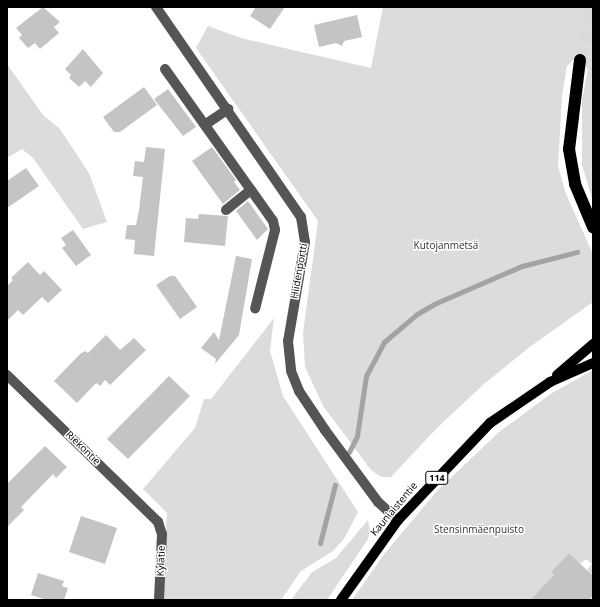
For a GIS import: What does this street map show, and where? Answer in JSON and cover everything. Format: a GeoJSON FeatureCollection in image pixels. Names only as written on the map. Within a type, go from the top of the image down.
{"type":"FeatureCollection","features":[{"type":"Feature","properties":{"kind":"highway"},"geometry":{"type":"LineString","coordinates":[[580,60],[569,150],[575,184],[593,227]]}},
{"type":"Feature","properties":{"kind":"main road","name":"Kauniaistentie"},"geometry":{"type":"LineString","coordinates":[[341,600],[398,520],[490,423],[550,382],[593,344]]}},
{"type":"Feature","properties":{"kind":"main road","name":"Kauniaistentie"},"geometry":{"type":"LineString","coordinates":[[550,382],[593,363]]}},
{"type":"Feature","properties":{"kind":"street","name":"Hiidenportti"},"geometry":{"type":"LineString","coordinates":[[156,7],[228,109],[301,217],[305,242],[288,341],[291,371],[299,391],[378,502],[398,520]]}},
{"type":"Feature","properties":{"kind":"street"},"geometry":{"type":"LineString","coordinates":[[165,69],[206,124],[273,221],[275,230],[255,309]]}},
{"type":"Feature","properties":{"kind":"street"},"geometry":{"type":"LineString","coordinates":[[206,124],[228,109]]}},
{"type":"Feature","properties":{"kind":"street"},"geometry":{"type":"LineString","coordinates":[[226,210],[251,190]]}},
{"type":"Feature","properties":{"kind":"street","name":"Riekontie"},"geometry":{"type":"LineString","coordinates":[[7,374],[158,522]]}},
{"type":"Feature","properties":{"kind":"street","name":"Kylätie"},"geometry":{"type":"LineString","coordinates":[[158,522],[162,534],[159,600]]}},
{"type":"Feature","properties":{"kind":"green space","name":"Kutojanmetsä"},"geometry":{"type":"Polygon","coordinates":[[[383,7],[593,7],[593,202],[582,165],[582,100],[588,69],[580,60],[574,59],[567,66],[562,96],[558,166],[566,194],[593,254],[593,302],[531,346],[484,384],[437,428],[391,477],[381,477],[371,470],[323,406],[305,367],[303,333],[318,221],[196,48],[208,26],[241,38],[371,68],[383,7]]]}},
{"type":"Feature","properties":{"kind":"green space"},"geometry":{"type":"Polygon","coordinates":[[[7,64],[43,115],[60,129],[89,173],[107,222],[83,229],[33,158],[22,149],[7,158],[7,64]]]}},
{"type":"Feature","properties":{"kind":"green space"},"geometry":{"type":"Polygon","coordinates":[[[274,318],[270,351],[283,396],[358,512],[344,539],[333,551],[301,571],[281,600],[161,600],[167,513],[143,489],[195,428],[204,399],[211,399],[274,318]]]}},
{"type":"Feature","properties":{"kind":"green space","name":"Stensinmäenpuisto"},"geometry":{"type":"Polygon","coordinates":[[[593,370],[593,576],[587,570],[592,564],[586,559],[580,564],[569,553],[551,572],[554,575],[530,600],[352,600],[385,553],[437,491],[499,432],[552,393],[593,370]]]}},
{"type":"Feature","properties":{"kind":"green space"},"geometry":{"type":"Polygon","coordinates":[[[368,520],[370,530],[368,539],[327,600],[291,600],[312,572],[336,558],[368,520]]]}},
{"type":"Feature","properties":{"kind":"building"},"geometry":{"type":"Polygon","coordinates":[[[43,7],[60,22],[54,27],[59,33],[40,49],[35,43],[28,48],[19,38],[22,35],[16,28],[43,7]]]}},
{"type":"Feature","properties":{"kind":"building"},"geometry":{"type":"Polygon","coordinates":[[[256,7],[285,7],[270,29],[250,16],[256,7]]]}},
{"type":"Feature","properties":{"kind":"building"},"geometry":{"type":"Polygon","coordinates":[[[357,15],[362,37],[344,41],[342,46],[336,43],[319,47],[314,25],[357,15]]]}},
{"type":"Feature","properties":{"kind":"building"},"geometry":{"type":"Polygon","coordinates":[[[83,49],[103,73],[91,87],[85,81],[79,87],[69,78],[71,75],[65,69],[83,49]]]}},
{"type":"Feature","properties":{"kind":"building"},"geometry":{"type":"Polygon","coordinates":[[[144,87],[157,105],[120,132],[114,132],[103,117],[144,87]]]}},
{"type":"Feature","properties":{"kind":"building"},"geometry":{"type":"Polygon","coordinates":[[[168,89],[196,127],[183,136],[154,99],[168,89]]]}},
{"type":"Feature","properties":{"kind":"building"},"geometry":{"type":"Polygon","coordinates":[[[146,147],[165,149],[154,256],[134,254],[135,240],[125,239],[127,225],[136,225],[139,210],[143,177],[133,176],[135,161],[144,162],[146,147]]]}},
{"type":"Feature","properties":{"kind":"building"},"geometry":{"type":"Polygon","coordinates":[[[212,147],[236,180],[234,182],[240,190],[223,204],[192,161],[212,147]]]}},
{"type":"Feature","properties":{"kind":"building"},"geometry":{"type":"Polygon","coordinates":[[[26,168],[39,186],[7,208],[7,181],[26,168]]]}},
{"type":"Feature","properties":{"kind":"building"},"geometry":{"type":"Polygon","coordinates":[[[248,201],[268,229],[257,240],[236,211],[248,201]]]}},
{"type":"Feature","properties":{"kind":"building"},"geometry":{"type":"Polygon","coordinates":[[[199,214],[228,216],[225,246],[184,242],[186,218],[198,219],[199,214]]]}},
{"type":"Feature","properties":{"kind":"building"},"geometry":{"type":"Polygon","coordinates":[[[73,230],[91,255],[76,266],[62,248],[66,245],[61,238],[73,230]]]}},
{"type":"Feature","properties":{"kind":"building"},"geometry":{"type":"Polygon","coordinates":[[[236,256],[252,259],[239,335],[215,364],[216,359],[201,348],[214,332],[219,340],[236,256]]]}},
{"type":"Feature","properties":{"kind":"building"},"geometry":{"type":"Polygon","coordinates":[[[28,262],[40,275],[44,271],[62,290],[48,303],[42,297],[23,315],[18,310],[7,321],[7,286],[13,280],[11,278],[28,262]]]}},
{"type":"Feature","properties":{"kind":"building"},"geometry":{"type":"Polygon","coordinates":[[[170,276],[175,276],[197,307],[180,319],[156,285],[170,276]]]}},
{"type":"Feature","properties":{"kind":"building"},"geometry":{"type":"Polygon","coordinates":[[[106,335],[120,350],[134,338],[146,350],[110,385],[105,380],[100,386],[96,383],[77,403],[54,381],[80,354],[85,351],[88,353],[106,335]]]}},
{"type":"Feature","properties":{"kind":"building"},"geometry":{"type":"Polygon","coordinates":[[[169,376],[190,396],[128,459],[107,439],[169,376]]]}},
{"type":"Feature","properties":{"kind":"building"},"geometry":{"type":"Polygon","coordinates":[[[45,446],[67,467],[56,478],[53,474],[21,507],[24,510],[7,527],[7,484],[45,446]]]}},
{"type":"Feature","properties":{"kind":"building"},"geometry":{"type":"Polygon","coordinates":[[[81,516],[117,528],[105,564],[69,552],[81,516]]]}},
{"type":"Feature","properties":{"kind":"building"},"geometry":{"type":"Polygon","coordinates":[[[569,553],[593,576],[593,596],[589,600],[530,600],[554,575],[551,572],[569,553]]]}},
{"type":"Feature","properties":{"kind":"building"},"geometry":{"type":"Polygon","coordinates":[[[38,573],[64,581],[62,586],[68,588],[64,600],[47,600],[31,595],[38,573]]]}},
{"type":"Feature","properties":{"kind":"waterway"},"geometry":{"type":"LineString","coordinates":[[349,452],[357,436],[366,376],[384,342],[417,314],[434,304],[522,266],[577,252]]}},
{"type":"Feature","properties":{"kind":"waterway"},"geometry":{"type":"LineString","coordinates":[[320,543],[335,485]]}},
{"type":"Feature","properties":{"kind":"tunnel"},"geometry":{"type":"LineString","coordinates":[[580,60],[593,14]]}}]}
